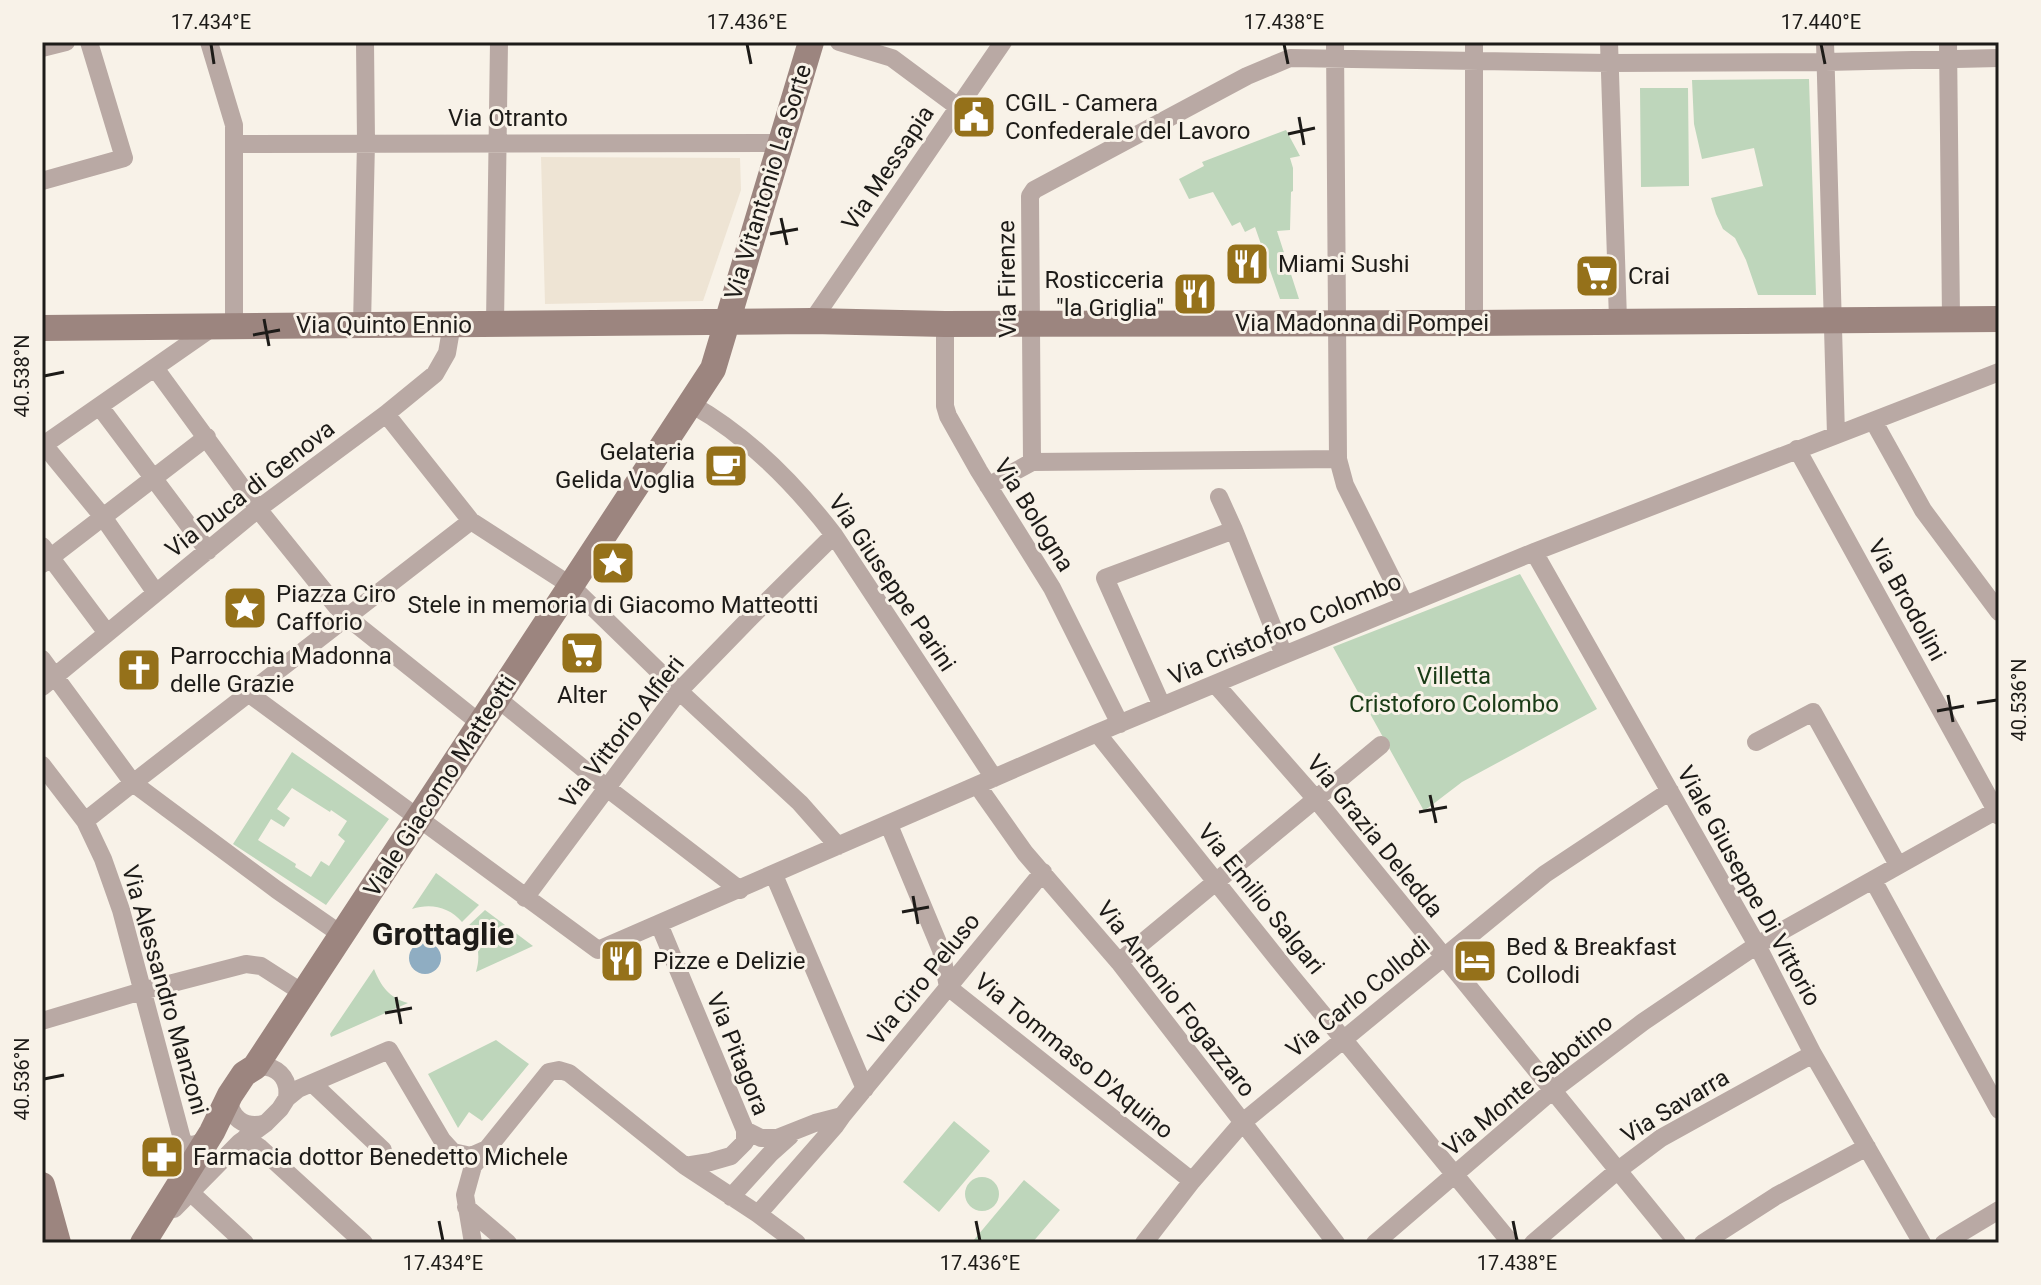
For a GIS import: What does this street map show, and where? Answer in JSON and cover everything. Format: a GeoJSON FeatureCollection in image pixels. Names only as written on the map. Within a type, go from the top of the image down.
{"type":"FeatureCollection","features":[{"type":"Feature","properties":{"kind":"street"},"geometry":{"type":"LineString","coordinates":[[42,48],[66,42]]}},
{"type":"Feature","properties":{"kind":"street"},"geometry":{"type":"LineString","coordinates":[[42,181],[124,158],[89,42]]}},
{"type":"Feature","properties":{"kind":"street"},"geometry":{"type":"LineString","coordinates":[[156,593],[103,517],[43,446],[155,368],[224,326],[234,125],[209,42]]}},
{"type":"Feature","properties":{"kind":"street"},"geometry":{"type":"LineString","coordinates":[[362,325],[365,42]]}},
{"type":"Feature","properties":{"kind":"street"},"geometry":{"type":"LineString","coordinates":[[495,324],[499,42]]}},
{"type":"Feature","properties":{"kind":"street","name":"Via Vitantonio La Sorte"},"geometry":{"type":"LineString","coordinates":[[726,322],[811,42]]}},
{"type":"Feature","properties":{"kind":"street"},"geometry":{"type":"LineString","coordinates":[[839,42],[892,58],[958,107]]}},
{"type":"Feature","properties":{"kind":"street","name":"Via Messapia"},"geometry":{"type":"LineString","coordinates":[[812,321],[1003,42]]}},
{"type":"Feature","properties":{"kind":"street"},"geometry":{"type":"LineString","coordinates":[[1609,42],[1618,320]]}},
{"type":"Feature","properties":{"kind":"street"},"geometry":{"type":"LineString","coordinates":[[1825,42],[1836,435]]}},
{"type":"Feature","properties":{"kind":"street"},"geometry":{"type":"LineString","coordinates":[[1948,50],[1951,319]]}},
{"type":"Feature","properties":{"kind":"street"},"geometry":{"type":"LineString","coordinates":[[1405,605],[1345,485],[1338,459],[1335,51],[1474,51],[1610,63],[1826,62],[1948,50],[1999,58]]}},
{"type":"Feature","properties":{"kind":"street","name":"Via Firenze"},"geometry":{"type":"LineString","coordinates":[[1032,462],[1030,196],[1034,190],[1247,76],[1290,58],[1335,51]]}},
{"type":"Feature","properties":{"kind":"street"},"geometry":{"type":"LineString","coordinates":[[1474,51],[1474,323]]}},
{"type":"Feature","properties":{"kind":"street","name":"Via Otranto"},"geometry":{"type":"LineString","coordinates":[[235,144],[780,143]]}},
{"type":"Feature","properties":{"kind":"street","name":"Via Madonna di Pompei"},"geometry":{"type":"LineString","coordinates":[[726,322],[1474,323],[1999,319]]}},
{"type":"Feature","properties":{"kind":"street","name":"Via Quinto Ennio"},"geometry":{"type":"LineString","coordinates":[[42,328],[726,322]]}},
{"type":"Feature","properties":{"kind":"street","name":"Viale Giacomo Matteotti"},"geometry":{"type":"LineString","coordinates":[[145,1240],[212,1132],[230,1095],[244,1074],[255,1067],[691,404],[713,369],[726,322]]}},
{"type":"Feature","properties":{"kind":"street","name":"Via Duca di Genova"},"geometry":{"type":"LineString","coordinates":[[48,682],[258,509],[435,374],[447,353],[452,324]]}},
{"type":"Feature","properties":{"kind":"street","name":"Via Bologna"},"geometry":{"type":"LineString","coordinates":[[945,324],[945,406],[948,416],[1052,588],[1120,724]]}},
{"type":"Feature","properties":{"kind":"street"},"geometry":{"type":"LineString","coordinates":[[155,368],[258,509],[347,617],[481,724]]}},
{"type":"Feature","properties":{"kind":"street","name":"Via Cristoforo Colombo"},"geometry":{"type":"LineString","coordinates":[[525,898],[598,950],[1097,733],[1405,605],[1999,372]]}},
{"type":"Feature","properties":{"kind":"street","name":"Via Giuseppe Parini"},"geometry":{"type":"LineString","coordinates":[[691,404],[741,437],[813,508],[834,535],[986,782]]}},
{"type":"Feature","properties":{"kind":"street"},"geometry":{"type":"LineString","coordinates":[[100,407],[208,551]]}},
{"type":"Feature","properties":{"kind":"street"},"geometry":{"type":"LineString","coordinates":[[386,414],[471,521],[570,585],[800,803],[838,846]]}},
{"type":"Feature","properties":{"kind":"street"},"geometry":{"type":"LineString","coordinates":[[1874,422],[1923,510],[1999,612]]}},
{"type":"Feature","properties":{"kind":"street"},"geometry":{"type":"LineString","coordinates":[[107,633],[45,556],[103,517],[207,437]]}},
{"type":"Feature","properties":{"kind":"street","name":"Via Brodolini"},"geometry":{"type":"LineString","coordinates":[[1797,449],[1998,812]]}},
{"type":"Feature","properties":{"kind":"street"},"geometry":{"type":"LineString","coordinates":[[988,486],[1032,462],[1338,459]]}},
{"type":"Feature","properties":{"kind":"street"},"geometry":{"type":"LineString","coordinates":[[1219,497],[1284,655]]}},
{"type":"Feature","properties":{"kind":"street"},"geometry":{"type":"LineString","coordinates":[[85,821],[471,521]]}},
{"type":"Feature","properties":{"kind":"street"},"geometry":{"type":"LineString","coordinates":[[1162,706],[1105,578],[1234,530]]}},
{"type":"Feature","properties":{"kind":"street","name":"Via Vittorio Alfieri"},"geometry":{"type":"LineString","coordinates":[[525,898],[679,691],[834,535]]}},
{"type":"Feature","properties":{"kind":"street","name":"Viale Giuseppe Di Vittorio"},"geometry":{"type":"LineString","coordinates":[[1534,552],[1757,945],[1813,1054],[1922,1243]]}},
{"type":"Feature","properties":{"kind":"street"},"geometry":{"type":"LineString","coordinates":[[42,659],[48,682],[133,783],[342,935]]}},
{"type":"Feature","properties":{"kind":"street","name":"Via Grazia Deledda"},"geometry":{"type":"LineString","coordinates":[[1216,685],[1315,798],[1677,1243]]}},
{"type":"Feature","properties":{"kind":"street"},"geometry":{"type":"LineString","coordinates":[[248,693],[525,898]]}},
{"type":"Feature","properties":{"kind":"street"},"geometry":{"type":"LineString","coordinates":[[498,699],[740,890]]}},
{"type":"Feature","properties":{"kind":"street"},"geometry":{"type":"LineString","coordinates":[[1756,742],[1813,712],[1898,865]]}},
{"type":"Feature","properties":{"kind":"street","name":"Via Emilio Salgari"},"geometry":{"type":"LineString","coordinates":[[1097,733],[1511,1243]]}},
{"type":"Feature","properties":{"kind":"street"},"geometry":{"type":"LineString","coordinates":[[1119,962],[1381,745]]}},
{"type":"Feature","properties":{"kind":"street","name":"Via Alessandro Manzoni"},"geometry":{"type":"LineString","coordinates":[[42,765],[85,821],[103,859],[182,1139],[186,1144],[197,1144],[212,1132]]}},
{"type":"Feature","properties":{"kind":"street","name":"Via Antonio Fogazzaro"},"geometry":{"type":"LineString","coordinates":[[986,782],[1025,853],[1119,962],[1336,1243]]}},
{"type":"Feature","properties":{"kind":"street","name":"Via Carlo Collodi"},"geometry":{"type":"LineString","coordinates":[[1144,1243],[1243,1122],[1545,874],[1670,791]]}},
{"type":"Feature","properties":{"kind":"street","name":"Via Monte Sabotino"},"geometry":{"type":"LineString","coordinates":[[1375,1243],[1553,1090],[1643,1022],[1757,945],[1998,812]]}},
{"type":"Feature","properties":{"kind":"street","name":"Via Tommaso D'Aquino"},"geometry":{"type":"LineString","coordinates":[[889,825],[941,950],[948,987],[1192,1181]]}},
{"type":"Feature","properties":{"kind":"street","name":"Via Ciro Peluso"},"geometry":{"type":"LineString","coordinates":[[758,1214],[835,1126],[1043,872]]}},
{"type":"Feature","properties":{"kind":"street"},"geometry":{"type":"LineString","coordinates":[[774,875],[865,1089]]}},
{"type":"Feature","properties":{"kind":"street"},"geometry":{"type":"LineString","coordinates":[[1873,880],[1999,1110]]}},
{"type":"Feature","properties":{"kind":"street","name":"Via Pitagora"},"geometry":{"type":"LineString","coordinates":[[659,924],[745,1130],[745,1142],[731,1156],[685,1166]]}},
{"type":"Feature","properties":{"kind":"street"},"geometry":{"type":"LineString","coordinates":[[42,1021],[246,964],[261,966],[303,993]]}},
{"type":"Feature","properties":{"kind":"street"},"geometry":{"type":"LineString","coordinates":[[145,1240],[190,1192],[245,1138],[266,1123],[298,1089],[389,1050],[442,1140],[453,1152],[471,1156],[487,1149]]}},
{"type":"Feature","properties":{"kind":"street","name":"Via Savarra"},"geometry":{"type":"LineString","coordinates":[[1533,1243],[1661,1138],[1813,1054]]}},
{"type":"Feature","properties":{"kind":"street"},"geometry":{"type":"LineString","coordinates":[[255,1067],[270,1067],[280,1073],[287,1084],[287,1098]]}},
{"type":"Feature","properties":{"kind":"street"},"geometry":{"type":"LineString","coordinates":[[473,1243],[465,1195],[473,1166],[549,1072],[559,1070],[569,1073],[685,1166],[797,1243]]}},
{"type":"Feature","properties":{"kind":"street"},"geometry":{"type":"LineString","coordinates":[[312,1083],[383,1150]]}},
{"type":"Feature","properties":{"kind":"street"},"geometry":{"type":"LineString","coordinates":[[230,1095],[231,1110],[239,1121],[252,1125],[266,1123]]}},
{"type":"Feature","properties":{"kind":"street"},"geometry":{"type":"LineString","coordinates":[[745,1130],[761,1138],[777,1138],[842,1116]]}},
{"type":"Feature","properties":{"kind":"street"},"geometry":{"type":"LineString","coordinates":[[731,1197],[792,1134]]}},
{"type":"Feature","properties":{"kind":"street"},"geometry":{"type":"LineString","coordinates":[[245,1138],[259,1147],[364,1243]]}},
{"type":"Feature","properties":{"kind":"street"},"geometry":{"type":"LineString","coordinates":[[1703,1243],[1776,1196],[1867,1147]]}},
{"type":"Feature","properties":{"kind":"street"},"geometry":{"type":"LineString","coordinates":[[42,1185],[58,1243]]}},
{"type":"Feature","properties":{"kind":"street"},"geometry":{"type":"LineString","coordinates":[[190,1192],[245,1243]]}},
{"type":"Feature","properties":{"kind":"street"},"geometry":{"type":"LineString","coordinates":[[466,1207],[508,1243]]}},
{"type":"Feature","properties":{"kind":"street"},"geometry":{"type":"LineString","coordinates":[[1944,1243],[1999,1210]]}},
{"type":"Feature","properties":{"kind":"shaded area"},"geometry":{"type":"Polygon","coordinates":[[[541,157],[740,158],[741,190],[703,301],[545,304],[541,157]]]}},
{"type":"Feature","properties":{"kind":"green space"},"geometry":{"type":"Polygon","coordinates":[[[1809,79],[1816,295],[1758,295],[1746,260],[1735,238],[1723,229],[1711,198],[1763,186],[1754,148],[1702,159],[1694,124],[1692,80],[1809,79]]]}},
{"type":"Feature","properties":{"kind":"green space"},"geometry":{"type":"Polygon","coordinates":[[[1640,88],[1688,88],[1689,186],[1641,187],[1640,88]]]}},
{"type":"Feature","properties":{"kind":"green space"},"geometry":{"type":"Polygon","coordinates":[[[1286,130],[1300,156],[1290,158],[1293,191],[1290,230],[1277,231],[1299,299],[1280,299],[1255,227],[1245,232],[1240,222],[1232,226],[1213,192],[1189,199],[1179,179],[1204,166],[1202,162],[1286,130]]]}},
{"type":"Feature","properties":{"kind":"green space","name":"Villetta Cristoforo Colombo"},"geometry":{"type":"Polygon","coordinates":[[[1520,574],[1597,709],[1462,782],[1424,811],[1333,647],[1520,574]]]}},
{"type":"Feature","properties":{"kind":"green space"},"geometry":{"type":"Polygon","coordinates":[[[292,752],[389,819],[326,905],[233,844],[292,752]],[[292,788],[277,809],[290,818],[284,827],[271,819],[258,840],[311,877],[321,861],[329,866],[345,841],[338,835],[347,821],[292,788]]]}},
{"type":"Feature","properties":{"kind":"green space"},"geometry":{"type":"Polygon","coordinates":[[[436,873],[479,905],[462,922],[439,908],[426,906],[412,909],[436,873]]]}},
{"type":"Feature","properties":{"kind":"green space"},"geometry":{"type":"Polygon","coordinates":[[[485,910],[533,946],[476,972],[478,948],[467,927],[485,910]]]}},
{"type":"Feature","properties":{"kind":"green space"},"geometry":{"type":"Polygon","coordinates":[[[374,969],[386,990],[408,1003],[331,1037],[330,1034],[374,969]]]}},
{"type":"Feature","properties":{"kind":"green space"},"geometry":{"type":"Polygon","coordinates":[[[496,1040],[529,1064],[482,1121],[469,1112],[458,1128],[428,1074],[496,1040]]]}},
{"type":"Feature","properties":{"kind":"green space"},"geometry":{"type":"Polygon","coordinates":[[[954,1121],[990,1151],[939,1212],[903,1182],[954,1121]]]}},
{"type":"Feature","properties":{"kind":"green space"},"geometry":{"type":"Polygon","coordinates":[[[982,1177],[994,1182],[999,1194],[994,1206],[982,1211],[970,1206],[965,1194],[970,1182],[982,1177]]]}},
{"type":"Feature","properties":{"kind":"green space"},"geometry":{"type":"Polygon","coordinates":[[[1024,1180],[1060,1210],[1032,1243],[973,1241],[1024,1180]]]}},
{"type":"Feature","properties":{"kind":"water"},"geometry":{"type":"Polygon","coordinates":[[[425,942],[436,947],[441,958],[436,969],[425,974],[414,969],[409,958],[414,947],[425,942]]]}},
{"type":"Feature","properties":{"kind":"place","name":"CGIL - Camera Confederale del Lavoro"},"geometry":{"type":"Point","coordinates":[974,117]}},
{"type":"Feature","properties":{"kind":"place","name":"Miami Sushi"},"geometry":{"type":"Point","coordinates":[1247,264]}},
{"type":"Feature","properties":{"kind":"place","name":"Crai"},"geometry":{"type":"Point","coordinates":[1597,276]}},
{"type":"Feature","properties":{"kind":"place","name":"Rosticceria \"la Griglia\""},"geometry":{"type":"Point","coordinates":[1195,294]}},
{"type":"Feature","properties":{"kind":"place","name":"Gelateria Gelida Voglia"},"geometry":{"type":"Point","coordinates":[726,466]}},
{"type":"Feature","properties":{"kind":"place","name":"Stele in memoria di Giacomo Matteotti"},"geometry":{"type":"Point","coordinates":[613,563]}},
{"type":"Feature","properties":{"kind":"place","name":"Piazza Ciro Cafforio"},"geometry":{"type":"Point","coordinates":[245,608]}},
{"type":"Feature","properties":{"kind":"place","name":"Alter"},"geometry":{"type":"Point","coordinates":[582,653]}},
{"type":"Feature","properties":{"kind":"place","name":"Parrocchia Madonna delle Grazie"},"geometry":{"type":"Point","coordinates":[139,670]}},
{"type":"Feature","properties":{"kind":"place","name":"Pizze e Delizie"},"geometry":{"type":"Point","coordinates":[622,961]}},
{"type":"Feature","properties":{"kind":"place","name":"Bed & Breakfast Collodi"},"geometry":{"type":"Point","coordinates":[1475,961]}},
{"type":"Feature","properties":{"kind":"place","name":"Farmacia dottor Benedetto Michele"},"geometry":{"type":"Point","coordinates":[162,1157]}},
{"type":"Feature","properties":{"kind":"district","name":"Grottaglie"},"geometry":{"type":"Point","coordinates":[443,934]}}]}
